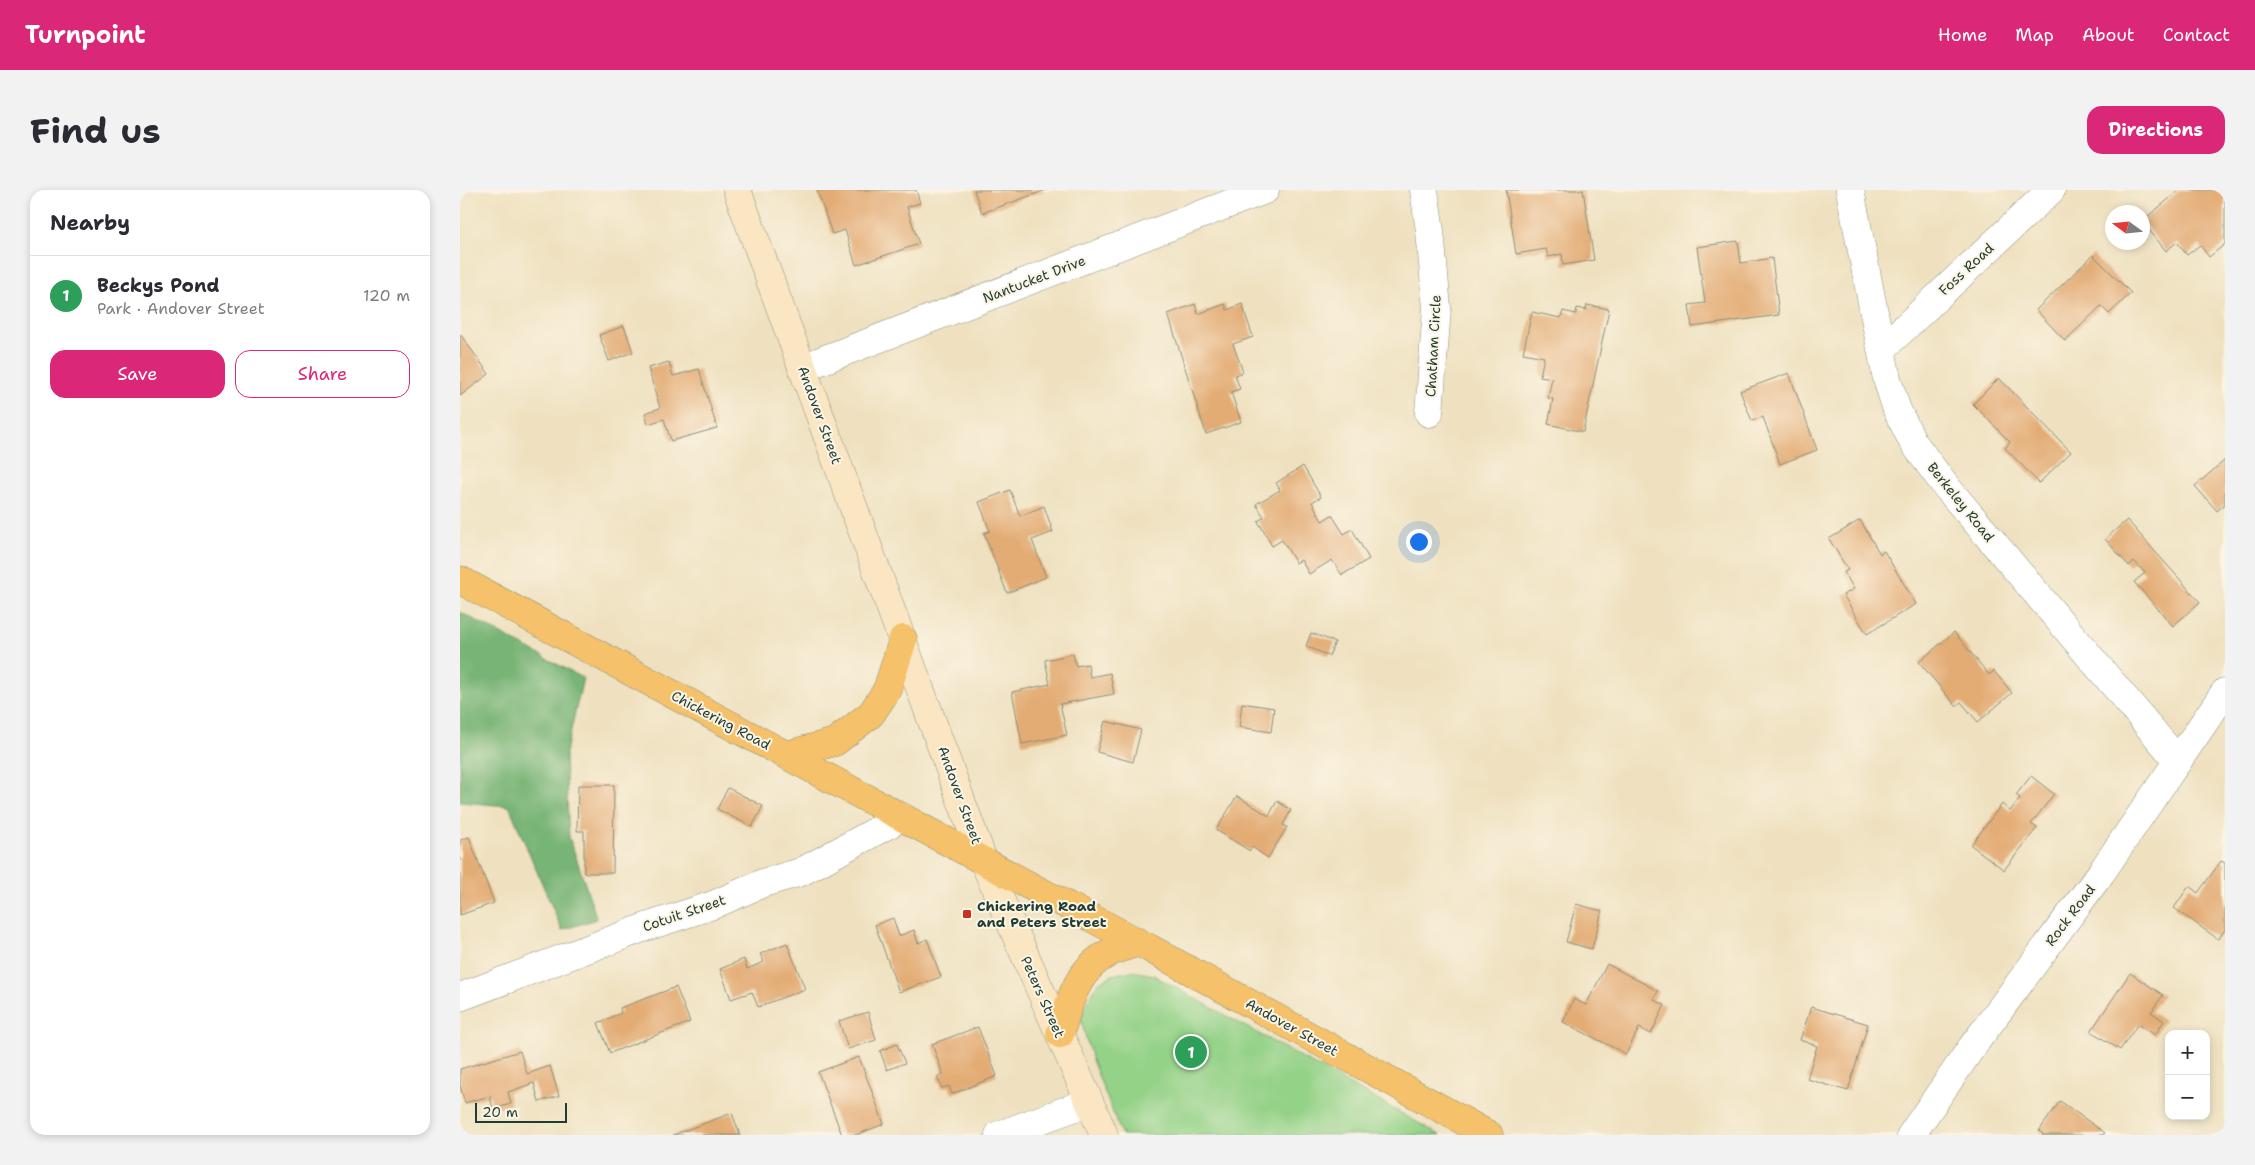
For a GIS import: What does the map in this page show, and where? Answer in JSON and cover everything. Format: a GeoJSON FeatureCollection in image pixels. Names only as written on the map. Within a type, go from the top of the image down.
{"type":"FeatureCollection","features":[{"type":"Feature","properties":{"kind":"main road","name":"Andover Street"},"geometry":{"type":"LineString","coordinates":[[737,190],[983,860],[1138,942],[1489,1135]]}},
{"type":"Feature","properties":{"kind":"main road","name":"Chickering Road"},"geometry":{"type":"LineString","coordinates":[[460,580],[983,860]]}},
{"type":"Feature","properties":{"kind":"main road"},"geometry":{"type":"LineString","coordinates":[[786,754],[835,742],[871,714],[887,690],[903,639]]}},
{"type":"Feature","properties":{"kind":"main road","name":"Peters Street"},"geometry":{"type":"LineString","coordinates":[[983,860],[1104,1135]]}},
{"type":"Feature","properties":{"kind":"main road"},"geometry":{"type":"LineString","coordinates":[[1060,1034],[1070,997],[1082,973],[1108,953],[1138,942]]}},
{"type":"Feature","properties":{"kind":"street","name":"Nantucket Drive"},"geometry":{"type":"LineString","coordinates":[[802,368],[1265,190]]}},
{"type":"Feature","properties":{"kind":"street","name":"Chatham Circle"},"geometry":{"type":"LineString","coordinates":[[1424,190],[1437,308],[1429,413]]}},
{"type":"Feature","properties":{"kind":"street","name":"Berkeley Road"},"geometry":{"type":"LineString","coordinates":[[1850,190],[1887,380],[1897,410],[1914,442],[1950,491],[2178,761]]}},
{"type":"Feature","properties":{"kind":"street","name":"Foss Road"},"geometry":{"type":"LineString","coordinates":[[1882,349],[2051,190]]}},
{"type":"Feature","properties":{"kind":"street","name":"Rock Road"},"geometry":{"type":"LineString","coordinates":[[1911,1135],[1972,1047],[2101,873],[2225,692]]}},
{"type":"Feature","properties":{"kind":"street","name":"Cotuit Street"},"geometry":{"type":"LineString","coordinates":[[460,997],[643,928],[713,905],[763,883],[801,872],[902,816]]}},
{"type":"Feature","properties":{"kind":"street"},"geometry":{"type":"LineString","coordinates":[[999,1135],[1089,1102]]}},
{"type":"Feature","properties":{"kind":"green space"},"geometry":{"type":"Polygon","coordinates":[[[460,612],[583,678],[565,756],[569,837],[597,919],[562,930],[509,806],[460,802],[460,612]]]}},
{"type":"Feature","properties":{"kind":"green space"},"geometry":{"type":"Polygon","coordinates":[[[1132,971],[1153,975],[1440,1135],[1122,1135],[1092,1060],[1081,1019],[1086,1004],[1098,983],[1112,975],[1132,971]]]}},
{"type":"Feature","properties":{"kind":"building"},"geometry":{"type":"Polygon","coordinates":[[[817,190],[916,190],[920,203],[907,207],[919,244],[856,265],[845,230],[832,234],[817,190]]]}},
{"type":"Feature","properties":{"kind":"building"},"geometry":{"type":"Polygon","coordinates":[[[974,190],[1046,190],[982,213],[974,190]]]}},
{"type":"Feature","properties":{"kind":"building"},"geometry":{"type":"Polygon","coordinates":[[[1506,190],[1583,190],[1594,260],[1563,265],[1562,254],[1548,257],[1546,249],[1516,254],[1506,190]]]}},
{"type":"Feature","properties":{"kind":"building"},"geometry":{"type":"Polygon","coordinates":[[[2180,190],[2223,190],[2225,192],[2225,244],[2209,257],[2200,245],[2187,255],[2177,242],[2166,251],[2150,231],[2150,214],[2180,190]]]}},
{"type":"Feature","properties":{"kind":"building"},"geometry":{"type":"Polygon","coordinates":[[[1738,241],[1741,263],[1772,258],[1779,315],[1692,327],[1689,305],[1705,303],[1697,247],[1738,241]]]}},
{"type":"Feature","properties":{"kind":"building"},"geometry":{"type":"Polygon","coordinates":[[[2093,255],[2131,293],[2109,314],[2101,306],[2065,341],[2036,310],[2093,255]]]}},
{"type":"Feature","properties":{"kind":"building"},"geometry":{"type":"Polygon","coordinates":[[[1195,304],[1198,314],[1225,304],[1227,310],[1242,304],[1253,337],[1233,344],[1243,372],[1235,375],[1240,389],[1231,392],[1241,422],[1206,434],[1168,314],[1195,304]]]}},
{"type":"Feature","properties":{"kind":"building"},"geometry":{"type":"Polygon","coordinates":[[[1587,305],[1609,309],[1583,432],[1548,424],[1553,399],[1548,398],[1552,378],[1540,376],[1544,357],[1523,353],[1532,312],[1561,318],[1563,311],[1576,314],[1577,308],[1586,310],[1587,305]]]}},
{"type":"Feature","properties":{"kind":"building"},"geometry":{"type":"Polygon","coordinates":[[[624,326],[633,352],[609,361],[599,335],[624,326]]]}},
{"type":"Feature","properties":{"kind":"building"},"geometry":{"type":"Polygon","coordinates":[[[460,334],[489,374],[460,396],[460,334]]]}},
{"type":"Feature","properties":{"kind":"building"},"geometry":{"type":"Polygon","coordinates":[[[669,362],[673,376],[699,369],[717,428],[671,441],[664,419],[648,424],[645,413],[660,408],[648,368],[669,362]]]}},
{"type":"Feature","properties":{"kind":"building"},"geometry":{"type":"Polygon","coordinates":[[[1789,373],[1817,450],[1780,464],[1763,417],[1752,421],[1740,391],[1789,373]]]}},
{"type":"Feature","properties":{"kind":"building"},"geometry":{"type":"Polygon","coordinates":[[[1999,378],[2071,452],[2039,483],[2005,448],[2010,442],[1973,404],[1999,378]]]}},
{"type":"Feature","properties":{"kind":"building"},"geometry":{"type":"Polygon","coordinates":[[[2225,460],[2225,504],[2217,511],[2195,486],[2225,460]]]}},
{"type":"Feature","properties":{"kind":"building"},"geometry":{"type":"Polygon","coordinates":[[[1303,466],[1321,497],[1312,502],[1322,521],[1332,515],[1344,534],[1352,529],[1369,559],[1342,575],[1332,560],[1309,574],[1301,560],[1296,563],[1282,540],[1272,546],[1258,521],[1264,517],[1256,504],[1280,490],[1276,483],[1303,466]]]}},
{"type":"Feature","properties":{"kind":"building"},"geometry":{"type":"Polygon","coordinates":[[[1010,490],[1020,516],[1044,506],[1053,532],[1032,540],[1046,577],[1007,593],[984,533],[990,531],[979,502],[1010,490]]]}},
{"type":"Feature","properties":{"kind":"building"},"geometry":{"type":"Polygon","coordinates":[[[1860,520],[1880,554],[1884,551],[1916,604],[1867,634],[1843,595],[1854,589],[1844,572],[1848,570],[1829,539],[1860,520]]]}},
{"type":"Feature","properties":{"kind":"building"},"geometry":{"type":"Polygon","coordinates":[[[2127,520],[2200,602],[2173,626],[2134,582],[2145,573],[2134,561],[2129,566],[2105,539],[2127,520]]]}},
{"type":"Feature","properties":{"kind":"building"},"geometry":{"type":"Polygon","coordinates":[[[1954,632],[1989,675],[1994,671],[2012,693],[1978,722],[1961,702],[1956,706],[1919,662],[1954,632]]]}},
{"type":"Feature","properties":{"kind":"building"},"geometry":{"type":"Polygon","coordinates":[[[1311,633],[1335,642],[1329,656],[1306,646],[1311,633]]]}},
{"type":"Feature","properties":{"kind":"building"},"geometry":{"type":"Polygon","coordinates":[[[1073,654],[1076,666],[1088,664],[1090,677],[1110,673],[1114,694],[1060,704],[1067,735],[1022,744],[1012,692],[1050,684],[1045,660],[1073,654]]]}},
{"type":"Feature","properties":{"kind":"building"},"geometry":{"type":"Polygon","coordinates":[[[1242,703],[1274,708],[1271,732],[1239,727],[1242,703]]]}},
{"type":"Feature","properties":{"kind":"building"},"geometry":{"type":"Polygon","coordinates":[[[1105,721],[1141,730],[1133,762],[1097,752],[1105,721]]]}},
{"type":"Feature","properties":{"kind":"building"},"geometry":{"type":"Polygon","coordinates":[[[2031,776],[2054,794],[2031,824],[2037,828],[2004,870],[1971,845],[2002,804],[2010,811],[2020,798],[2016,795],[2031,776]]]}},
{"type":"Feature","properties":{"kind":"building"},"geometry":{"type":"Polygon","coordinates":[[[578,785],[614,785],[613,873],[584,873],[584,831],[577,831],[578,785]]]}},
{"type":"Feature","properties":{"kind":"building"},"geometry":{"type":"Polygon","coordinates":[[[728,788],[763,806],[752,827],[717,809],[728,788]]]}},
{"type":"Feature","properties":{"kind":"building"},"geometry":{"type":"Polygon","coordinates":[[[1237,796],[1269,816],[1277,801],[1291,810],[1283,825],[1287,827],[1268,858],[1252,847],[1250,851],[1216,830],[1237,796]]]}},
{"type":"Feature","properties":{"kind":"building"},"geometry":{"type":"Polygon","coordinates":[[[469,837],[494,903],[460,915],[460,840],[469,837]]]}},
{"type":"Feature","properties":{"kind":"building"},"geometry":{"type":"Polygon","coordinates":[[[2221,861],[2225,863],[2225,930],[2218,939],[2174,908],[2189,886],[2198,893],[2221,861]]]}},
{"type":"Feature","properties":{"kind":"building"},"geometry":{"type":"Polygon","coordinates":[[[1576,904],[1602,911],[1592,949],[1566,942],[1576,904]]]}},
{"type":"Feature","properties":{"kind":"building"},"geometry":{"type":"Polygon","coordinates":[[[893,918],[899,936],[914,930],[918,943],[927,939],[941,977],[899,992],[875,925],[893,918]]]}},
{"type":"Feature","properties":{"kind":"building"},"geometry":{"type":"Polygon","coordinates":[[[787,943],[805,989],[758,1007],[752,992],[731,999],[720,969],[744,959],[747,969],[764,962],[760,954],[787,943]]]}},
{"type":"Feature","properties":{"kind":"building"},"geometry":{"type":"Polygon","coordinates":[[[1607,964],[1658,991],[1654,1000],[1665,1005],[1651,1034],[1639,1028],[1626,1054],[1563,1022],[1574,999],[1586,1005],[1607,964]]]}},
{"type":"Feature","properties":{"kind":"building"},"geometry":{"type":"Polygon","coordinates":[[[2130,973],[2163,995],[2151,1012],[2164,1021],[2155,1035],[2138,1024],[2120,1050],[2091,1031],[2130,973]]]}},
{"type":"Feature","properties":{"kind":"building"},"geometry":{"type":"Polygon","coordinates":[[[676,987],[690,1022],[610,1053],[598,1023],[621,1013],[620,1008],[676,987]]]}},
{"type":"Feature","properties":{"kind":"building"},"geometry":{"type":"Polygon","coordinates":[[[1811,1007],[1868,1024],[1848,1091],[1807,1079],[1817,1046],[1800,1040],[1811,1007]]]}},
{"type":"Feature","properties":{"kind":"building"},"geometry":{"type":"Polygon","coordinates":[[[868,1012],[876,1040],[848,1049],[839,1021],[868,1012]]]}},
{"type":"Feature","properties":{"kind":"building"},"geometry":{"type":"Polygon","coordinates":[[[978,1027],[997,1076],[952,1094],[949,1086],[942,1088],[937,1077],[943,1074],[932,1044],[978,1027]]]}},
{"type":"Feature","properties":{"kind":"building"},"geometry":{"type":"Polygon","coordinates":[[[897,1044],[905,1063],[887,1070],[880,1051],[897,1044]]]}},
{"type":"Feature","properties":{"kind":"building"},"geometry":{"type":"Polygon","coordinates":[[[520,1051],[527,1074],[550,1066],[559,1096],[539,1102],[534,1083],[508,1092],[511,1104],[493,1109],[490,1096],[465,1103],[460,1086],[460,1069],[520,1051]]]}},
{"type":"Feature","properties":{"kind":"building"},"geometry":{"type":"Polygon","coordinates":[[[859,1057],[884,1124],[856,1135],[842,1135],[818,1072],[859,1057]]]}},
{"type":"Feature","properties":{"kind":"building"},"geometry":{"type":"Polygon","coordinates":[[[2060,1101],[2105,1133],[2103,1135],[2042,1135],[2039,1131],[2060,1101]]]}},
{"type":"Feature","properties":{"kind":"building"},"geometry":{"type":"Polygon","coordinates":[[[732,1113],[740,1135],[673,1135],[732,1113]]]}},
{"type":"Feature","properties":{"kind":"place","name":"Chickering Road and Peters Street"},"geometry":{"type":"Point","coordinates":[967,914]}},
{"type":"Feature","properties":{"kind":"place","name":"Beckys Pond"},"geometry":{"type":"Point","coordinates":[1191,1052]}}]}
